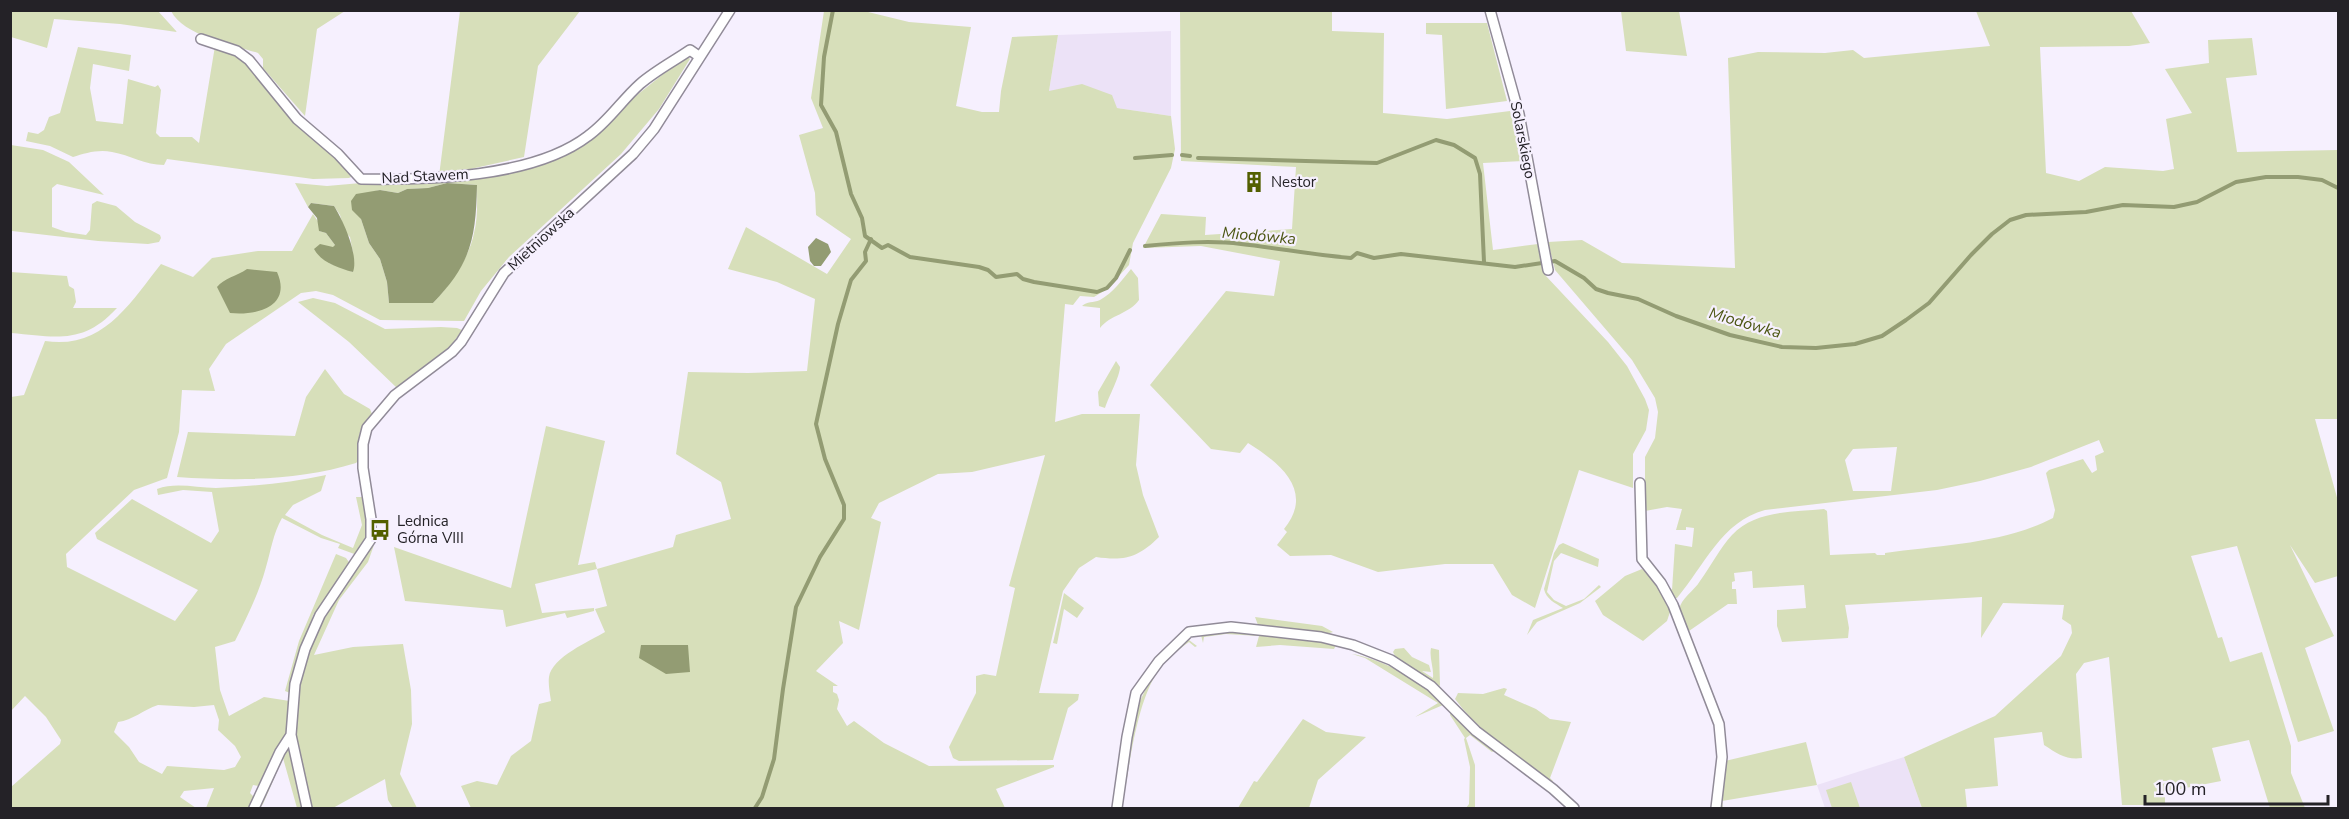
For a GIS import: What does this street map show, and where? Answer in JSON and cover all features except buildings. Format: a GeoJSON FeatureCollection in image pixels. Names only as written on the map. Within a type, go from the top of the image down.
{"type":"FeatureCollection","features":[{"type":"Feature","properties":{"kind":"street","name":"Mietniowska"},"geometry":{"type":"LineString","coordinates":[[291,735],[295,684],[311,635],[326,604],[359,560],[371,539],[363,444],[367,428],[395,395],[452,352],[461,342],[470,324],[504,273],[633,154],[654,129],[730,10]]}},
{"type":"Feature","properties":{"kind":"street","name":"Solarskiego"},"geometry":{"type":"LineString","coordinates":[[1490,10],[1519,114],[1548,270]]}},
{"type":"Feature","properties":{"kind":"street","name":"Nad Stawem"},"geometry":{"type":"LineString","coordinates":[[201,39],[237,51],[249,60],[297,119],[338,154],[361,179],[454,178],[530,163],[556,154],[591,135],[642,82],[690,50],[700,57]]}},
{"type":"Feature","properties":{"kind":"street"},"geometry":{"type":"LineString","coordinates":[[1640,483],[1642,559],[1661,583],[1673,605],[1719,724],[1722,757],[1716,808]]}},
{"type":"Feature","properties":{"kind":"street"},"geometry":{"type":"LineString","coordinates":[[1117,808],[1136,693],[1159,661],[1188,632],[1231,627],[1321,637],[1353,645],[1391,660],[1431,686],[1491,743],[1553,789],[1574,808]]}},
{"type":"Feature","properties":{"kind":"street"},"geometry":{"type":"LineString","coordinates":[[254,808],[280,752],[291,735]]}},
{"type":"Feature","properties":{"kind":"street"},"geometry":{"type":"LineString","coordinates":[[291,735],[307,808]]}},
{"type":"Feature","properties":{"kind":"shaded area"},"geometry":{"type":"Polygon","coordinates":[[[10,11],[158,11],[177,32],[120,24],[54,19],[47,48],[11,37],[10,11]]]}},
{"type":"Feature","properties":{"kind":"shaded area"},"geometry":{"type":"Polygon","coordinates":[[[171,11],[345,11],[317,29],[305,116],[263,68],[263,59],[258,53],[198,33],[177,20],[171,11]]]}},
{"type":"Feature","properties":{"kind":"shaded area"},"geometry":{"type":"Polygon","coordinates":[[[460,11],[580,11],[538,66],[524,157],[439,176],[460,11]]]}},
{"type":"Feature","properties":{"kind":"shaded area"},"geometry":{"type":"Polygon","coordinates":[[[824,11],[864,11],[909,22],[971,27],[956,106],[982,112],[999,112],[1012,37],[1058,35],[1049,91],[1082,84],[1112,95],[1117,108],[1171,116],[1175,149],[1171,168],[1133,243],[1129,265],[1107,289],[1094,297],[1080,296],[1073,305],[1065,304],[1055,422],[1082,414],[1140,414],[1136,465],[1143,495],[1159,537],[1137,554],[1115,559],[1096,557],[1079,568],[1063,591],[1039,693],[1079,694],[1078,700],[1068,708],[1053,760],[959,761],[953,758],[949,747],[976,693],[976,676],[984,674],[996,676],[1015,588],[1009,586],[1045,455],[972,472],[938,474],[879,503],[871,518],[881,522],[859,630],[839,621],[843,643],[816,671],[838,686],[833,686],[833,692],[837,694],[839,700],[837,709],[847,726],[854,721],[884,743],[929,766],[1054,765],[1054,767],[996,789],[1005,808],[471,808],[461,786],[477,781],[497,785],[511,756],[531,741],[539,704],[551,701],[549,677],[552,670],[572,650],[605,632],[595,609],[607,606],[597,569],[673,547],[676,535],[731,519],[721,482],[676,454],[688,372],[807,371],[815,299],[777,282],[728,269],[746,227],[827,274],[851,239],[816,215],[815,193],[799,135],[823,128],[811,98],[824,11]]]}},
{"type":"Feature","properties":{"kind":"shaded area"},"geometry":{"type":"Polygon","coordinates":[[[1180,11],[1332,11],[1332,31],[1384,33],[1383,113],[1447,119],[1510,111],[1523,161],[1483,163],[1493,250],[1538,244],[1545,275],[1608,342],[1627,366],[1649,410],[1646,430],[1633,454],[1633,488],[1579,470],[1535,608],[1512,595],[1493,564],[1445,564],[1378,572],[1331,555],[1290,556],[1277,545],[1287,532],[1284,529],[1293,515],[1296,502],[1295,490],[1282,469],[1248,443],[1240,453],[1211,449],[1150,385],[1226,291],[1274,296],[1280,261],[1201,246],[1143,248],[1161,214],[1206,217],[1205,235],[1292,229],[1296,167],[1181,161],[1180,11]]]}},
{"type":"Feature","properties":{"kind":"shaded area"},"geometry":{"type":"Polygon","coordinates":[[[1621,11],[1679,11],[1687,56],[1626,51],[1621,11]]]}},
{"type":"Feature","properties":{"kind":"shaded area"},"geometry":{"type":"Polygon","coordinates":[[[1976,11],[2131,11],[2150,43],[2129,46],[2040,47],[2046,173],[2079,181],[2105,167],[2163,171],[2174,169],[2166,119],[2192,113],[2165,69],[2209,63],[2208,40],[2252,38],[2257,75],[2226,78],[2237,152],[2338,150],[2338,419],[2315,419],[2338,501],[2338,576],[2315,583],[2290,545],[2334,636],[2305,648],[2334,731],[2298,742],[2237,546],[2191,556],[2218,638],[2222,637],[2230,662],[2262,652],[2291,746],[2291,773],[2305,808],[2270,808],[2249,740],[2212,748],[2221,781],[2165,792],[2165,805],[2122,805],[2109,657],[2084,663],[2076,674],[2082,758],[2058,754],[2044,745],[2042,732],[1994,738],[1998,786],[1965,789],[1967,808],[1922,808],[1904,757],[1995,716],[2061,656],[2072,633],[2071,625],[2062,619],[2064,605],[2003,603],[1981,638],[1982,597],[1845,605],[1849,628],[1848,638],[1782,642],[1777,626],[1777,610],[1806,608],[1804,585],[1753,588],[1752,571],[1734,573],[1735,581],[1732,582],[1732,589],[1736,589],[1737,604],[1728,604],[1689,631],[1679,610],[1682,602],[1697,585],[1732,535],[1752,521],[1775,514],[1824,509],[1827,511],[1830,555],[1875,553],[1885,555],[1885,553],[1993,538],[2034,527],[2053,518],[2055,510],[2046,473],[2083,459],[2092,473],[2097,470],[2095,456],[2104,452],[2099,440],[2031,467],[1980,481],[1937,490],[1765,510],[1750,516],[1725,534],[1677,598],[1673,598],[1650,563],[1672,590],[1675,544],[1692,547],[1694,528],[1686,527],[1686,530],[1676,530],[1682,509],[1667,507],[1645,511],[1645,457],[1655,438],[1658,412],[1655,398],[1632,360],[1555,270],[1548,242],[1582,240],[1622,263],[1735,268],[1728,58],[1758,52],[1825,53],[1853,50],[1864,58],[1990,46],[1976,11]],[[1897,447],[1853,449],[1845,460],[1853,491],[1891,491],[1897,447]]]}},
{"type":"Feature","properties":{"kind":"shaded area"},"geometry":{"type":"Polygon","coordinates":[[[1426,23],[1487,23],[1507,101],[1446,109],[1442,35],[1426,34],[1426,23]]]}},
{"type":"Feature","properties":{"kind":"shaded area"},"geometry":{"type":"Polygon","coordinates":[[[1171,31],[1171,116],[1117,108],[1049,91],[1058,35],[1171,31]]]}},
{"type":"Feature","properties":{"kind":"shaded area"},"geometry":{"type":"Polygon","coordinates":[[[215,46],[245,60],[353,176],[313,179],[167,159],[164,165],[157,165],[107,151],[73,157],[50,146],[26,141],[28,132],[38,134],[44,130],[49,117],[60,113],[78,47],[131,55],[129,71],[93,64],[90,88],[96,121],[123,124],[128,79],[155,87],[158,85],[161,90],[156,133],[160,137],[192,137],[199,143],[215,46]]]}},
{"type":"Feature","properties":{"kind":"shaded area"},"geometry":{"type":"Polygon","coordinates":[[[687,55],[690,59],[659,109],[621,154],[509,257],[481,291],[464,321],[380,320],[333,295],[316,291],[301,293],[226,344],[209,369],[215,391],[182,390],[179,432],[167,478],[134,490],[66,554],[67,567],[175,621],[198,590],[97,539],[95,533],[132,499],[211,543],[219,531],[212,492],[183,490],[158,495],[157,489],[179,486],[216,488],[258,485],[326,475],[321,491],[293,505],[285,515],[322,535],[353,548],[362,525],[356,497],[364,497],[366,534],[357,555],[338,548],[340,544],[321,538],[282,518],[274,536],[260,586],[235,641],[215,647],[220,690],[229,716],[264,697],[296,702],[304,664],[318,630],[326,614],[374,545],[368,562],[339,600],[314,655],[353,647],[403,644],[411,690],[412,724],[400,774],[417,808],[393,808],[388,800],[385,779],[333,808],[311,808],[295,735],[263,783],[259,786],[253,785],[250,793],[256,799],[252,808],[206,808],[214,788],[184,791],[180,797],[196,808],[11,808],[11,787],[60,744],[61,740],[46,717],[25,696],[11,711],[11,397],[24,395],[45,341],[65,342],[99,331],[126,308],[161,264],[193,277],[212,258],[258,251],[292,251],[313,214],[319,223],[319,231],[326,233],[335,245],[329,263],[353,272],[350,237],[345,232],[340,215],[334,206],[311,203],[308,207],[295,183],[327,186],[361,183],[428,183],[531,168],[570,153],[593,139],[632,99],[687,55]],[[447,183],[428,188],[407,189],[398,193],[380,190],[372,192],[361,219],[369,243],[380,259],[387,282],[389,303],[433,303],[446,289],[468,251],[476,221],[477,185],[447,183]],[[158,705],[118,722],[114,732],[129,747],[139,762],[162,774],[167,766],[224,770],[235,767],[241,757],[235,746],[218,730],[219,720],[214,705],[194,707],[158,705]]]}},
{"type":"Feature","properties":{"kind":"shaded area"},"geometry":{"type":"Polygon","coordinates":[[[11,145],[43,150],[69,162],[104,195],[57,184],[52,188],[52,227],[86,235],[90,230],[92,204],[97,201],[116,206],[135,222],[160,235],[159,242],[148,244],[98,241],[12,231],[11,254],[11,145]]]}},
{"type":"Feature","properties":{"kind":"shaded area"},"geometry":{"type":"Polygon","coordinates":[[[447,183],[477,185],[473,235],[463,262],[456,276],[433,303],[389,303],[387,282],[380,259],[369,243],[361,219],[352,210],[351,201],[356,194],[380,190],[398,193],[407,189],[428,188],[447,183]]]}},
{"type":"Feature","properties":{"kind":"shaded area"},"geometry":{"type":"Polygon","coordinates":[[[311,203],[334,206],[352,247],[353,272],[325,261],[317,254],[314,249],[320,244],[333,247],[335,245],[326,233],[319,231],[317,218],[308,207],[311,203]]]}},
{"type":"Feature","properties":{"kind":"shaded area"},"geometry":{"type":"Polygon","coordinates":[[[816,238],[828,244],[831,252],[821,266],[814,266],[810,261],[808,247],[816,238]]]}},
{"type":"Feature","properties":{"kind":"shaded area"},"geometry":{"type":"Polygon","coordinates":[[[247,269],[277,272],[280,293],[276,301],[261,310],[251,313],[230,313],[217,287],[223,281],[247,269]]]}},
{"type":"Feature","properties":{"kind":"shaded area"},"geometry":{"type":"Polygon","coordinates":[[[1131,269],[1138,278],[1139,300],[1100,328],[1100,308],[1082,306],[1105,297],[1131,269]]]}},
{"type":"Feature","properties":{"kind":"shaded area"},"geometry":{"type":"Polygon","coordinates":[[[11,272],[67,276],[69,286],[74,289],[76,302],[73,308],[117,308],[105,320],[92,328],[68,336],[11,333],[11,272]]]}},
{"type":"Feature","properties":{"kind":"shaded area"},"geometry":{"type":"Polygon","coordinates":[[[313,298],[335,303],[385,329],[441,327],[462,330],[448,350],[397,388],[349,342],[298,302],[313,298]]]}},
{"type":"Feature","properties":{"kind":"shaded area"},"geometry":{"type":"Polygon","coordinates":[[[1116,361],[1120,371],[1105,408],[1099,406],[1098,392],[1116,361]]]}},
{"type":"Feature","properties":{"kind":"shaded area"},"geometry":{"type":"Polygon","coordinates":[[[325,369],[344,394],[370,409],[372,414],[361,429],[360,459],[356,463],[312,473],[267,478],[177,477],[188,432],[295,436],[306,397],[325,369]]]}},
{"type":"Feature","properties":{"kind":"shaded area"},"geometry":{"type":"Polygon","coordinates":[[[546,426],[605,441],[578,565],[595,562],[597,569],[535,584],[542,613],[594,608],[594,611],[567,618],[565,613],[506,627],[503,610],[405,601],[394,547],[511,588],[546,426]]]}},
{"type":"Feature","properties":{"kind":"shaded area"},"geometry":{"type":"Polygon","coordinates":[[[1563,543],[1599,559],[1598,567],[1561,553],[1554,561],[1547,592],[1554,600],[1566,606],[1584,599],[1599,585],[1601,587],[1580,603],[1537,622],[1527,635],[1533,620],[1563,608],[1549,598],[1544,589],[1554,553],[1563,543]]]}},
{"type":"Feature","properties":{"kind":"shaded area"},"geometry":{"type":"Polygon","coordinates":[[[336,554],[346,558],[351,565],[313,615],[290,693],[285,691],[299,641],[336,554]]]}},
{"type":"Feature","properties":{"kind":"shaded area"},"geometry":{"type":"Polygon","coordinates":[[[1642,569],[1653,578],[1671,609],[1667,621],[1643,641],[1603,615],[1595,601],[1625,576],[1642,569]]]}},
{"type":"Feature","properties":{"kind":"shaded area"},"geometry":{"type":"Polygon","coordinates":[[[1064,593],[1084,608],[1077,618],[1064,609],[1057,644],[1053,643],[1064,593]]]}},
{"type":"Feature","properties":{"kind":"shaded area"},"geometry":{"type":"Polygon","coordinates":[[[1255,617],[1322,626],[1333,632],[1326,634],[1258,625],[1255,617]]]}},
{"type":"Feature","properties":{"kind":"shaded area"},"geometry":{"type":"Polygon","coordinates":[[[1232,632],[1295,637],[1336,645],[1334,649],[1280,645],[1256,647],[1259,636],[1226,634],[1204,637],[1203,643],[1201,635],[1232,632]]]}},
{"type":"Feature","properties":{"kind":"shaded area"},"geometry":{"type":"Polygon","coordinates":[[[1189,640],[1197,646],[1189,642],[1166,662],[1189,640]]]}},
{"type":"Feature","properties":{"kind":"shaded area"},"geometry":{"type":"Polygon","coordinates":[[[641,645],[688,645],[690,672],[666,674],[639,658],[641,645]]]}},
{"type":"Feature","properties":{"kind":"shaded area"},"geometry":{"type":"Polygon","coordinates":[[[1404,648],[1412,657],[1429,665],[1431,672],[1422,671],[1433,678],[1431,648],[1439,650],[1440,686],[1395,660],[1392,655],[1395,656],[1393,652],[1395,649],[1404,648]]]}},
{"type":"Feature","properties":{"kind":"shaded area"},"geometry":{"type":"Polygon","coordinates":[[[1352,654],[1375,660],[1402,672],[1428,688],[1443,705],[1415,717],[1438,703],[1365,658],[1352,654]]]}},
{"type":"Feature","properties":{"kind":"shaded area"},"geometry":{"type":"Polygon","coordinates":[[[1159,670],[1144,699],[1122,808],[1120,808],[1126,758],[1135,715],[1153,677],[1159,670]]]}},
{"type":"Feature","properties":{"kind":"shaded area"},"geometry":{"type":"Polygon","coordinates":[[[1507,689],[1504,695],[1536,709],[1550,719],[1571,722],[1550,778],[1553,781],[1551,782],[1500,744],[1465,712],[1455,699],[1458,693],[1483,694],[1507,689]]]}},
{"type":"Feature","properties":{"kind":"shaded area"},"geometry":{"type":"Polygon","coordinates":[[[1451,711],[1494,751],[1492,752],[1470,735],[1466,738],[1475,765],[1475,808],[1466,808],[1469,804],[1470,767],[1465,738],[1450,715],[1451,711]]]}},
{"type":"Feature","properties":{"kind":"shaded area"},"geometry":{"type":"Polygon","coordinates":[[[1303,719],[1326,732],[1366,737],[1318,780],[1309,808],[1238,808],[1254,781],[1257,782],[1303,719]]]}},
{"type":"Feature","properties":{"kind":"shaded area"},"geometry":{"type":"Polygon","coordinates":[[[1806,742],[1817,785],[1722,801],[1723,808],[1719,808],[1725,761],[1806,742]]]}},
{"type":"Feature","properties":{"kind":"shaded area"},"geometry":{"type":"Polygon","coordinates":[[[287,744],[290,746],[302,808],[297,808],[283,758],[263,804],[260,808],[256,808],[287,744]]]}},
{"type":"Feature","properties":{"kind":"shaded area"},"geometry":{"type":"Polygon","coordinates":[[[1904,757],[1922,808],[1825,808],[1817,785],[1904,757]]]}},
{"type":"Feature","properties":{"kind":"shaded area"},"geometry":{"type":"Polygon","coordinates":[[[1851,782],[1860,808],[1832,808],[1826,790],[1851,782]]]}},
{"type":"Feature","properties":{"kind":"waterway","name":"Miodówka"},"geometry":{"type":"LineString","coordinates":[[833,10],[824,57],[821,105],[836,132],[851,194],[862,218],[865,236],[882,248],[888,245],[910,257],[979,267],[988,270],[996,277],[1017,274],[1023,279],[1034,282],[1097,292],[1107,288],[1116,278],[1130,250]]}},
{"type":"Feature","properties":{"kind":"waterway"},"geometry":{"type":"LineString","coordinates":[[1198,158],[1377,163],[1436,140],[1454,145],[1475,158],[1480,174],[1484,262]]}},
{"type":"Feature","properties":{"kind":"waterway"},"geometry":{"type":"LineString","coordinates":[[1135,158],[1172,155]]}},
{"type":"Feature","properties":{"kind":"waterway"},"geometry":{"type":"LineString","coordinates":[[1182,155],[1190,156]]}},
{"type":"Feature","properties":{"kind":"waterway","name":"Miodówka"},"geometry":{"type":"LineString","coordinates":[[1145,246],[1217,242],[1351,258],[1357,253],[1374,258],[1401,254],[1515,267],[1555,261],[1584,278],[1596,289],[1638,299],[1676,316],[1730,335],[1782,347],[1816,348],[1855,344],[1882,336],[1929,303],[1992,234],[2010,220],[2026,215],[2086,212],[2123,205],[2174,207],[2197,202],[2236,182],[2266,177],[2322,180],[2338,188]]}},
{"type":"Feature","properties":{"kind":"waterway"},"geometry":{"type":"LineString","coordinates":[[755,808],[762,797],[774,759],[796,607],[820,557],[844,519],[844,505],[825,459],[816,424],[838,324],[851,280],[866,261],[865,252],[871,239]]}},
{"type":"Feature","properties":{"kind":"place","name":"Nestor"},"geometry":{"type":"Point","coordinates":[1254,182]}},
{"type":"Feature","properties":{"kind":"place","name":"Lednica Górna VIII"},"geometry":{"type":"Point","coordinates":[380,530]}}]}
